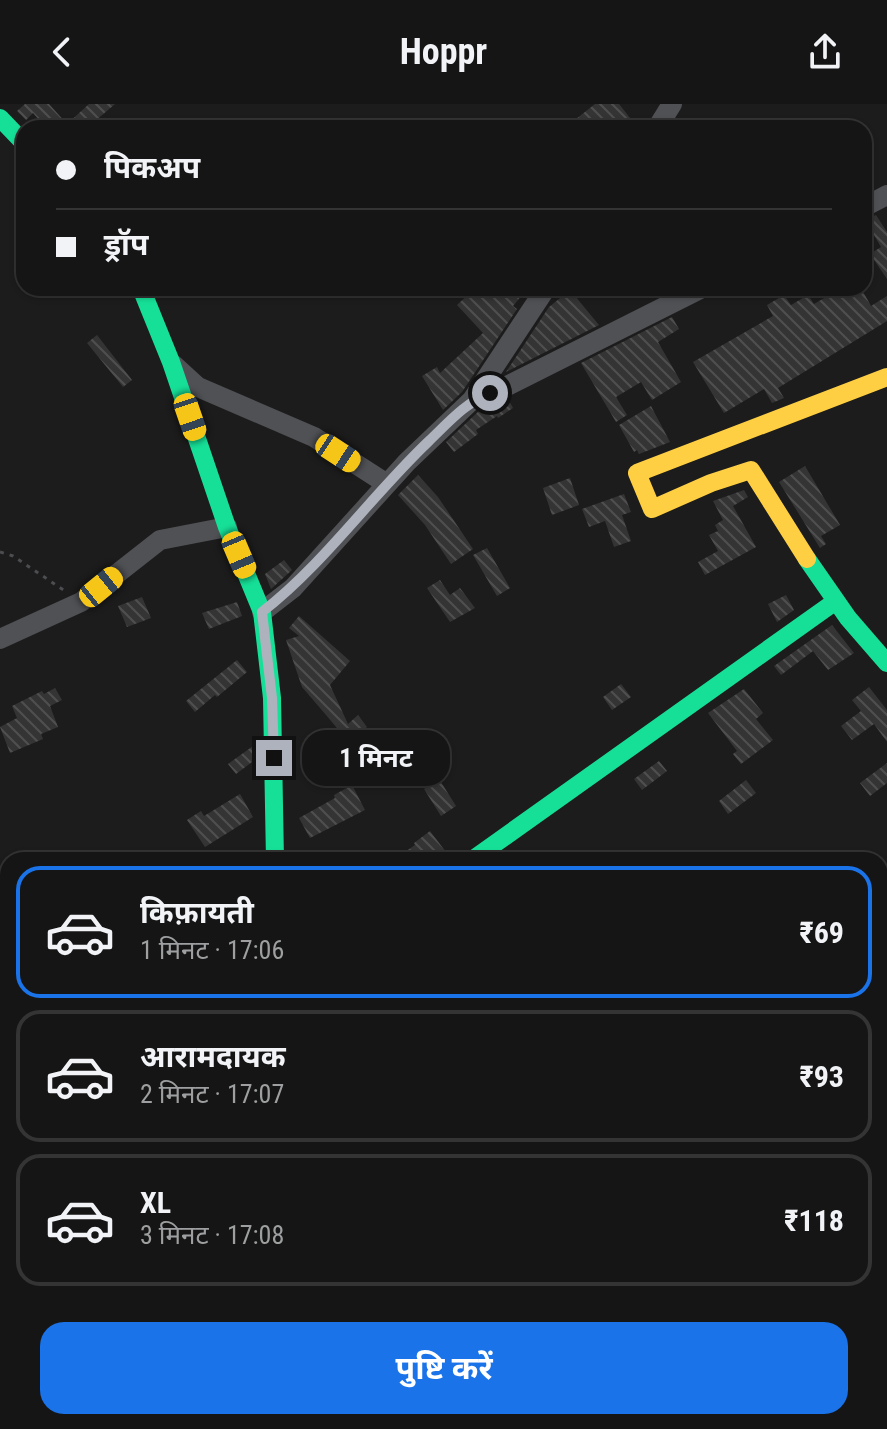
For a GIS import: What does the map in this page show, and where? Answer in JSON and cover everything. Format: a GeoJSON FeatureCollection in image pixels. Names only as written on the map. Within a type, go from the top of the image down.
{"type":"FeatureCollection","features":[{"type":"Feature","properties":{"kind":"street"},"geometry":{"type":"LineString","coordinates":[[0,118],[16,135]]}},
{"type":"Feature","properties":{"kind":"street"},"geometry":{"type":"LineString","coordinates":[[144,296],[171,362],[227,527],[262,612],[272,698],[275,852]]}},
{"type":"Feature","properties":{"kind":"street"},"geometry":{"type":"LineString","coordinates":[[262,612],[293,588],[387,484],[472,400],[541,296]]}},
{"type":"Feature","properties":{"kind":"street"},"geometry":{"type":"LineString","coordinates":[[472,400],[509,385],[686,296]]}},
{"type":"Feature","properties":{"kind":"street"},"geometry":{"type":"LineString","coordinates":[[171,362],[198,387],[314,437],[387,484]]}},
{"type":"Feature","properties":{"kind":"street"},"geometry":{"type":"LineString","coordinates":[[887,377],[637,473],[652,509],[711,483],[751,470],[836,601],[866,642],[887,663]]}},
{"type":"Feature","properties":{"kind":"street"},"geometry":{"type":"LineString","coordinates":[[0,639],[81,602],[160,540],[227,527]]}},
{"type":"Feature","properties":{"kind":"street"},"geometry":{"type":"LineString","coordinates":[[483,852],[836,601]]}},
{"type":"Feature","properties":{"kind":"path"},"geometry":{"type":"LineString","coordinates":[[0,552],[13,556],[81,602]]}},
{"type":"Feature","properties":{"kind":"building"},"geometry":{"type":"Polygon","coordinates":[[[25,104],[49,104],[63,120],[39,120],[33,113],[26,120],[17,111],[25,104]]]}},
{"type":"Feature","properties":{"kind":"building"},"geometry":{"type":"Polygon","coordinates":[[[89,104],[115,104],[96,120],[71,120],[89,104]]]}},
{"type":"Feature","properties":{"kind":"building"},"geometry":{"type":"Polygon","coordinates":[[[595,104],[619,104],[632,120],[577,120],[595,104]]]}},
{"type":"Feature","properties":{"kind":"building"},"geometry":{"type":"Polygon","coordinates":[[[876,215],[887,232],[887,279],[872,257],[872,253],[881,247],[872,232],[872,217],[876,215]]]}},
{"type":"Feature","properties":{"kind":"building"},"geometry":{"type":"Polygon","coordinates":[[[467,296],[521,296],[513,306],[517,309],[462,392],[443,410],[422,376],[437,367],[440,373],[483,333],[457,305],[467,296]]]}},
{"type":"Feature","properties":{"kind":"building"},"geometry":{"type":"Polygon","coordinates":[[[563,296],[575,296],[599,325],[506,372],[549,307],[563,296]]]}},
{"type":"Feature","properties":{"kind":"building"},"geometry":{"type":"Polygon","coordinates":[[[782,296],[791,305],[806,296],[814,304],[828,296],[865,296],[871,306],[887,296],[887,321],[778,388],[784,398],[772,403],[764,389],[724,413],[693,362],[773,316],[767,305],[782,296]]]}},
{"type":"Feature","properties":{"kind":"building"},"geometry":{"type":"Polygon","coordinates":[[[672,317],[679,329],[658,342],[681,382],[652,400],[641,382],[616,397],[627,415],[616,422],[581,363],[672,317]]]}},
{"type":"Feature","properties":{"kind":"building"},"geometry":{"type":"Polygon","coordinates":[[[97,335],[132,380],[123,387],[87,343],[97,335]]]}},
{"type":"Feature","properties":{"kind":"building"},"geometry":{"type":"Polygon","coordinates":[[[508,399],[513,408],[476,430],[478,434],[454,452],[446,442],[479,411],[508,399]]]}},
{"type":"Feature","properties":{"kind":"building"},"geometry":{"type":"Polygon","coordinates":[[[651,406],[670,442],[639,454],[637,450],[634,452],[619,425],[651,406]]]}},
{"type":"Feature","properties":{"kind":"building"},"geometry":{"type":"Polygon","coordinates":[[[805,466],[840,525],[821,536],[826,544],[820,548],[779,482],[805,466]]]}},
{"type":"Feature","properties":{"kind":"building"},"geometry":{"type":"Polygon","coordinates":[[[418,475],[438,497],[473,549],[451,564],[425,525],[398,495],[418,475]]]}},
{"type":"Feature","properties":{"kind":"building"},"geometry":{"type":"Polygon","coordinates":[[[570,478],[579,505],[552,515],[543,488],[570,478]]]}},
{"type":"Feature","properties":{"kind":"building"},"geometry":{"type":"Polygon","coordinates":[[[744,490],[748,497],[733,506],[756,547],[705,575],[698,562],[718,551],[709,535],[718,531],[715,525],[723,520],[713,501],[744,490]]]}},
{"type":"Feature","properties":{"kind":"building"},"geometry":{"type":"Polygon","coordinates":[[[624,494],[631,512],[622,515],[631,541],[614,547],[605,521],[589,527],[582,509],[624,494]]]}},
{"type":"Feature","properties":{"kind":"building"},"geometry":{"type":"Polygon","coordinates":[[[487,548],[510,588],[497,596],[473,555],[487,548]]]}},
{"type":"Feature","properties":{"kind":"building"},"geometry":{"type":"Polygon","coordinates":[[[284,560],[292,570],[271,589],[265,574],[284,560]]]}},
{"type":"Feature","properties":{"kind":"building"},"geometry":{"type":"Polygon","coordinates":[[[440,580],[450,595],[460,588],[475,608],[450,622],[427,588],[440,580]]]}},
{"type":"Feature","properties":{"kind":"building"},"geometry":{"type":"Polygon","coordinates":[[[786,595],[794,610],[777,622],[768,604],[786,595]]]}},
{"type":"Feature","properties":{"kind":"building"},"geometry":{"type":"Polygon","coordinates":[[[142,597],[151,618],[127,627],[118,606],[142,597]]]}},
{"type":"Feature","properties":{"kind":"building"},"geometry":{"type":"Polygon","coordinates":[[[237,602],[242,616],[209,629],[202,613],[237,602]]]}},
{"type":"Feature","properties":{"kind":"building"},"geometry":{"type":"Polygon","coordinates":[[[299,616],[350,661],[330,685],[348,724],[358,715],[367,727],[354,738],[359,747],[356,750],[302,687],[286,640],[299,636],[289,628],[299,616]]]}},
{"type":"Feature","properties":{"kind":"building"},"geometry":{"type":"Polygon","coordinates":[[[832,625],[854,653],[828,670],[813,651],[781,675],[774,666],[832,625]]]}},
{"type":"Feature","properties":{"kind":"building"},"geometry":{"type":"Polygon","coordinates":[[[237,660],[247,672],[195,712],[186,701],[237,660]]]}},
{"type":"Feature","properties":{"kind":"building"},"geometry":{"type":"Polygon","coordinates":[[[621,684],[631,697],[612,710],[603,697],[621,684]]]}},
{"type":"Feature","properties":{"kind":"building"},"geometry":{"type":"Polygon","coordinates":[[[869,687],[887,710],[887,742],[874,724],[852,740],[841,726],[861,711],[852,700],[869,687]]]}},
{"type":"Feature","properties":{"kind":"building"},"geometry":{"type":"Polygon","coordinates":[[[55,688],[62,700],[50,706],[58,727],[41,734],[43,739],[10,753],[0,727],[17,718],[12,706],[55,688]]]}},
{"type":"Feature","properties":{"kind":"building"},"geometry":{"type":"Polygon","coordinates":[[[744,689],[763,713],[756,719],[773,740],[741,764],[733,754],[737,751],[708,713],[744,689]]]}},
{"type":"Feature","properties":{"kind":"building"},"geometry":{"type":"Polygon","coordinates":[[[253,746],[256,759],[236,774],[228,764],[253,746]]]}},
{"type":"Feature","properties":{"kind":"building"},"geometry":{"type":"Polygon","coordinates":[[[659,761],[667,771],[642,790],[634,779],[659,761]]]}},
{"type":"Feature","properties":{"kind":"building"},"geometry":{"type":"Polygon","coordinates":[[[887,763],[887,783],[870,796],[860,783],[887,763]]]}},
{"type":"Feature","properties":{"kind":"building"},"geometry":{"type":"Polygon","coordinates":[[[439,779],[456,806],[441,816],[424,789],[439,779]]]}},
{"type":"Feature","properties":{"kind":"building"},"geometry":{"type":"Polygon","coordinates":[[[746,780],[756,793],[728,814],[719,801],[746,780]]]}},
{"type":"Feature","properties":{"kind":"building"},"geometry":{"type":"Polygon","coordinates":[[[352,785],[365,810],[310,838],[299,818],[352,785]]]}},
{"type":"Feature","properties":{"kind":"building"},"geometry":{"type":"Polygon","coordinates":[[[240,794],[253,817],[205,847],[187,820],[201,811],[204,816],[240,794]]]}},
{"type":"Feature","properties":{"kind":"building"},"geometry":{"type":"Polygon","coordinates":[[[430,831],[446,852],[405,852],[430,831]]]}},
{"type":"Feature","properties":{"kind":"traffic: fast"},"geometry":{"type":"LineString","coordinates":[[0,118],[16,135]]}},
{"type":"Feature","properties":{"kind":"traffic: fast"},"geometry":{"type":"LineString","coordinates":[[144,296],[171,362],[227,527],[262,612],[272,698],[275,852]]}},
{"type":"Feature","properties":{"kind":"traffic: fast"},"geometry":{"type":"LineString","coordinates":[[807,559],[848,618],[887,663]]}},
{"type":"Feature","properties":{"kind":"traffic: fast"},"geometry":{"type":"LineString","coordinates":[[483,852],[836,601]]}},
{"type":"Feature","properties":{"kind":"traffic: slow"},"geometry":{"type":"LineString","coordinates":[[807,559],[751,470],[711,483],[652,509],[637,473],[887,377]]}},
{"type":"Feature","properties":{"kind":"route"},"geometry":{"type":"LineString","coordinates":[[274,758],[272,698],[262,612],[293,588],[407,462],[472,400],[490,393]]}}]}
